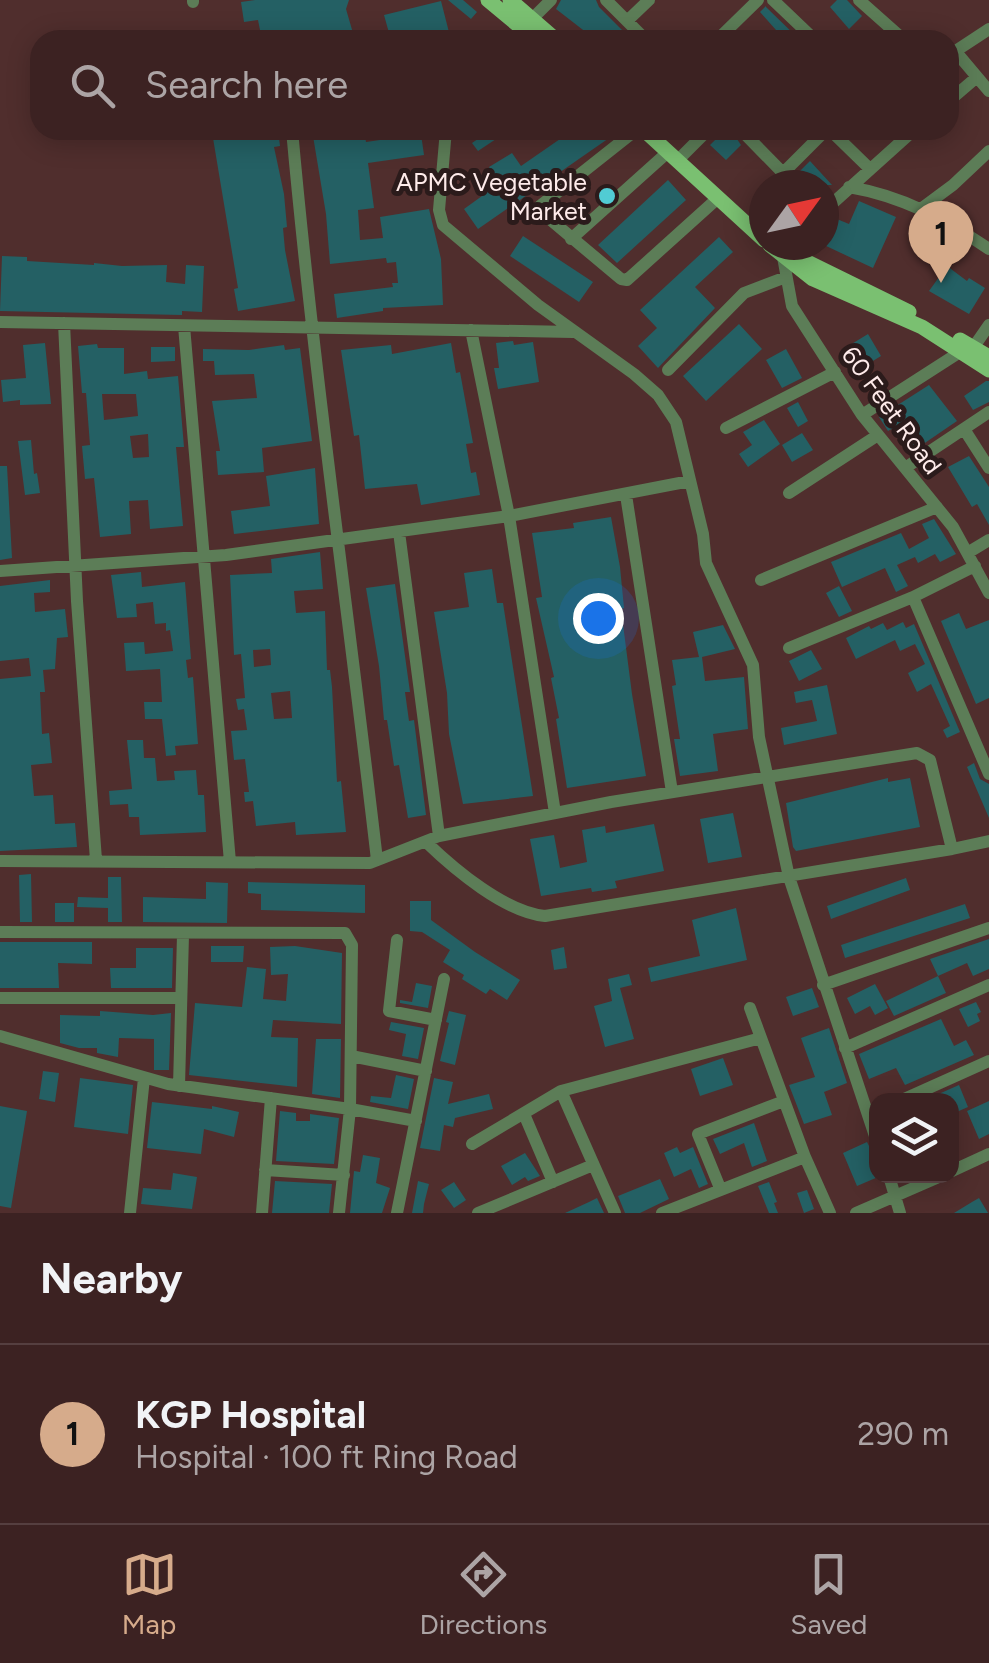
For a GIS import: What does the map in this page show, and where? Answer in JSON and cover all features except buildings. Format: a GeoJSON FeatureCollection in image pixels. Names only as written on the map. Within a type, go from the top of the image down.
{"type":"FeatureCollection","features":[{"type":"Feature","properties":{"kind":"main road"},"geometry":{"type":"LineString","coordinates":[[488,0],[524,30]]}},
{"type":"Feature","properties":{"kind":"main road"},"geometry":{"type":"LineString","coordinates":[[510,0],[545,30]]}},
{"type":"Feature","properties":{"kind":"main road"},"geometry":{"type":"LineString","coordinates":[[657,140],[749,217]]}},
{"type":"Feature","properties":{"kind":"main road"},"geometry":{"type":"LineString","coordinates":[[664,140],[749,226]]}},
{"type":"Feature","properties":{"kind":"main road"},"geometry":{"type":"LineString","coordinates":[[804,260],[840,275],[966,350],[989,370]]}},
{"type":"Feature","properties":{"kind":"main road"},"geometry":{"type":"LineString","coordinates":[[966,350],[989,357]]}},
{"type":"Feature","properties":{"kind":"street"},"geometry":{"type":"LineString","coordinates":[[532,19],[551,0]]}},
{"type":"Feature","properties":{"kind":"street"},"geometry":{"type":"LineString","coordinates":[[606,0],[637,30]]}},
{"type":"Feature","properties":{"kind":"street"},"geometry":{"type":"LineString","coordinates":[[628,21],[649,0]]}},
{"type":"Feature","properties":{"kind":"street"},"geometry":{"type":"LineString","coordinates":[[727,30],[758,0]]}},
{"type":"Feature","properties":{"kind":"street"},"geometry":{"type":"LineString","coordinates":[[774,0],[801,30]]}},
{"type":"Feature","properties":{"kind":"street"},"geometry":{"type":"LineString","coordinates":[[859,0],[893,30]]}},
{"type":"Feature","properties":{"kind":"street"},"geometry":{"type":"LineString","coordinates":[[870,10],[884,0]]}},
{"type":"Feature","properties":{"kind":"street"},"geometry":{"type":"LineString","coordinates":[[959,49],[989,28]]}},
{"type":"Feature","properties":{"kind":"street"},"geometry":{"type":"LineString","coordinates":[[959,60],[989,91]]}},
{"type":"Feature","properties":{"kind":"street"},"geometry":{"type":"LineString","coordinates":[[959,92],[977,77]]}},
{"type":"Feature","properties":{"kind":"street"},"geometry":{"type":"LineString","coordinates":[[293,140],[310,329],[340,539],[377,860]]}},
{"type":"Feature","properties":{"kind":"street"},"geometry":{"type":"LineString","coordinates":[[445,140],[439,210],[443,225],[634,374],[658,395],[676,422],[706,564],[753,665],[758,738],[789,876],[823,986],[869,1107]]}},
{"type":"Feature","properties":{"kind":"street"},"geometry":{"type":"LineString","coordinates":[[623,140],[540,206],[540,212],[621,278],[627,280],[718,198]]}},
{"type":"Feature","properties":{"kind":"street"},"geometry":{"type":"LineString","coordinates":[[572,239],[695,140]]}},
{"type":"Feature","properties":{"kind":"street"},"geometry":{"type":"LineString","coordinates":[[754,140],[783,173],[818,140]]}},
{"type":"Feature","properties":{"kind":"street"},"geometry":{"type":"LineString","coordinates":[[839,140],[869,168]]}},
{"type":"Feature","properties":{"kind":"street"},"geometry":{"type":"LineString","coordinates":[[839,196],[894,140]]}},
{"type":"Feature","properties":{"kind":"street"},"geometry":{"type":"LineString","coordinates":[[922,208],[989,151]]}},
{"type":"Feature","properties":{"kind":"street"},"geometry":{"type":"LineString","coordinates":[[849,186],[922,208],[989,249]]}},
{"type":"Feature","properties":{"kind":"street","name":"60 Feet Road"},"geometry":{"type":"LineString","coordinates":[[786,260],[792,306],[862,415],[937,508],[989,591]]}},
{"type":"Feature","properties":{"kind":"street"},"geometry":{"type":"LineString","coordinates":[[668,370],[744,293],[786,277]]}},
{"type":"Feature","properties":{"kind":"street"},"geometry":{"type":"LineString","coordinates":[[0,322],[576,332]]}},
{"type":"Feature","properties":{"kind":"street"},"geometry":{"type":"LineString","coordinates":[[64,323],[75,565],[96,860]]}},
{"type":"Feature","properties":{"kind":"street"},"geometry":{"type":"LineString","coordinates":[[862,415],[966,350],[989,325]]}},
{"type":"Feature","properties":{"kind":"street"},"geometry":{"type":"LineString","coordinates":[[184,326],[230,862]]}},
{"type":"Feature","properties":{"kind":"street"},"geometry":{"type":"LineString","coordinates":[[471,330],[509,516],[555,813]]}},
{"type":"Feature","properties":{"kind":"street"},"geometry":{"type":"LineString","coordinates":[[726,428],[834,372]]}},
{"type":"Feature","properties":{"kind":"street"},"geometry":{"type":"LineString","coordinates":[[905,468],[989,412]]}},
{"type":"Feature","properties":{"kind":"street"},"geometry":{"type":"LineString","coordinates":[[964,429],[989,468]]}},
{"type":"Feature","properties":{"kind":"street"},"geometry":{"type":"LineString","coordinates":[[788,493],[878,434]]}},
{"type":"Feature","properties":{"kind":"street"},"geometry":{"type":"LineString","coordinates":[[0,571],[202,556],[399,532],[509,516],[690,481]]}},
{"type":"Feature","properties":{"kind":"street"},"geometry":{"type":"LineString","coordinates":[[626,495],[672,792]]}},
{"type":"Feature","properties":{"kind":"street"},"geometry":{"type":"LineString","coordinates":[[761,580],[937,508]]}},
{"type":"Feature","properties":{"kind":"street"},"geometry":{"type":"LineString","coordinates":[[399,532],[439,836]]}},
{"type":"Feature","properties":{"kind":"street"},"geometry":{"type":"LineString","coordinates":[[789,648],[913,597],[972,559],[989,540]]}},
{"type":"Feature","properties":{"kind":"street"},"geometry":{"type":"LineString","coordinates":[[913,597],[989,774]]}},
{"type":"Feature","properties":{"kind":"street"},"geometry":{"type":"LineString","coordinates":[[0,861],[370,863],[439,836],[555,813],[924,754],[930,760],[952,849]]}},
{"type":"Feature","properties":{"kind":"street"},"geometry":{"type":"LineString","coordinates":[[426,842],[445,861],[517,910],[545,916],[989,841]]}},
{"type":"Feature","properties":{"kind":"street"},"geometry":{"type":"LineString","coordinates":[[823,986],[989,928]]}},
{"type":"Feature","properties":{"kind":"street"},"geometry":{"type":"LineString","coordinates":[[0,932],[345,933],[352,945],[351,1056],[340,1213]]}},
{"type":"Feature","properties":{"kind":"street"},"geometry":{"type":"LineString","coordinates":[[179,1086],[183,935]]}},
{"type":"Feature","properties":{"kind":"street"},"geometry":{"type":"LineString","coordinates":[[398,940],[389,1011],[436,1020]]}},
{"type":"Feature","properties":{"kind":"street"},"geometry":{"type":"LineString","coordinates":[[397,1213],[444,979]]}},
{"type":"Feature","properties":{"kind":"street"},"geometry":{"type":"LineString","coordinates":[[845,1048],[989,984]]}},
{"type":"Feature","properties":{"kind":"street"},"geometry":{"type":"LineString","coordinates":[[0,998],[181,998]]}},
{"type":"Feature","properties":{"kind":"street"},"geometry":{"type":"LineString","coordinates":[[750,1008],[830,1213]]}},
{"type":"Feature","properties":{"kind":"street"},"geometry":{"type":"LineString","coordinates":[[0,1036],[179,1086],[416,1121]]}},
{"type":"Feature","properties":{"kind":"street"},"geometry":{"type":"LineString","coordinates":[[472,1144],[560,1091],[761,1038]]}},
{"type":"Feature","properties":{"kind":"street"},"geometry":{"type":"LineString","coordinates":[[351,1056],[426,1071]]}},
{"type":"Feature","properties":{"kind":"street"},"geometry":{"type":"LineString","coordinates":[[918,1093],[989,1061]]}},
{"type":"Feature","properties":{"kind":"street"},"geometry":{"type":"LineString","coordinates":[[130,1213],[144,1078]]}},
{"type":"Feature","properties":{"kind":"street"},"geometry":{"type":"LineString","coordinates":[[560,1091],[615,1213]]}},
{"type":"Feature","properties":{"kind":"street"},"geometry":{"type":"LineString","coordinates":[[262,1213],[270,1098]]}},
{"type":"Feature","properties":{"kind":"street"},"geometry":{"type":"LineString","coordinates":[[720,1188],[698,1134],[784,1101]]}},
{"type":"Feature","properties":{"kind":"street"},"geometry":{"type":"LineString","coordinates":[[524,1114],[553,1182]]}},
{"type":"Feature","properties":{"kind":"street"},"geometry":{"type":"LineString","coordinates":[[959,1168],[989,1154]]}},
{"type":"Feature","properties":{"kind":"street"},"geometry":{"type":"LineString","coordinates":[[662,1213],[805,1157]]}},
{"type":"Feature","properties":{"kind":"street"},"geometry":{"type":"LineString","coordinates":[[478,1213],[594,1165]]}},
{"type":"Feature","properties":{"kind":"street"},"geometry":{"type":"LineString","coordinates":[[265,1170],[344,1176]]}},
{"type":"Feature","properties":{"kind":"street"},"geometry":{"type":"LineString","coordinates":[[892,1183],[900,1213]]}},
{"type":"Feature","properties":{"kind":"street"},"geometry":{"type":"LineString","coordinates":[[856,1213],[924,1183]]}},
{"type":"Feature","properties":{"kind":"place","name":"APMC Vegetable Market"},"geometry":{"type":"Point","coordinates":[607,196]}},
{"type":"Feature","properties":{"kind":"place","name":"KGP Hospital"},"geometry":{"type":"Point","coordinates":[941,283]}}]}
